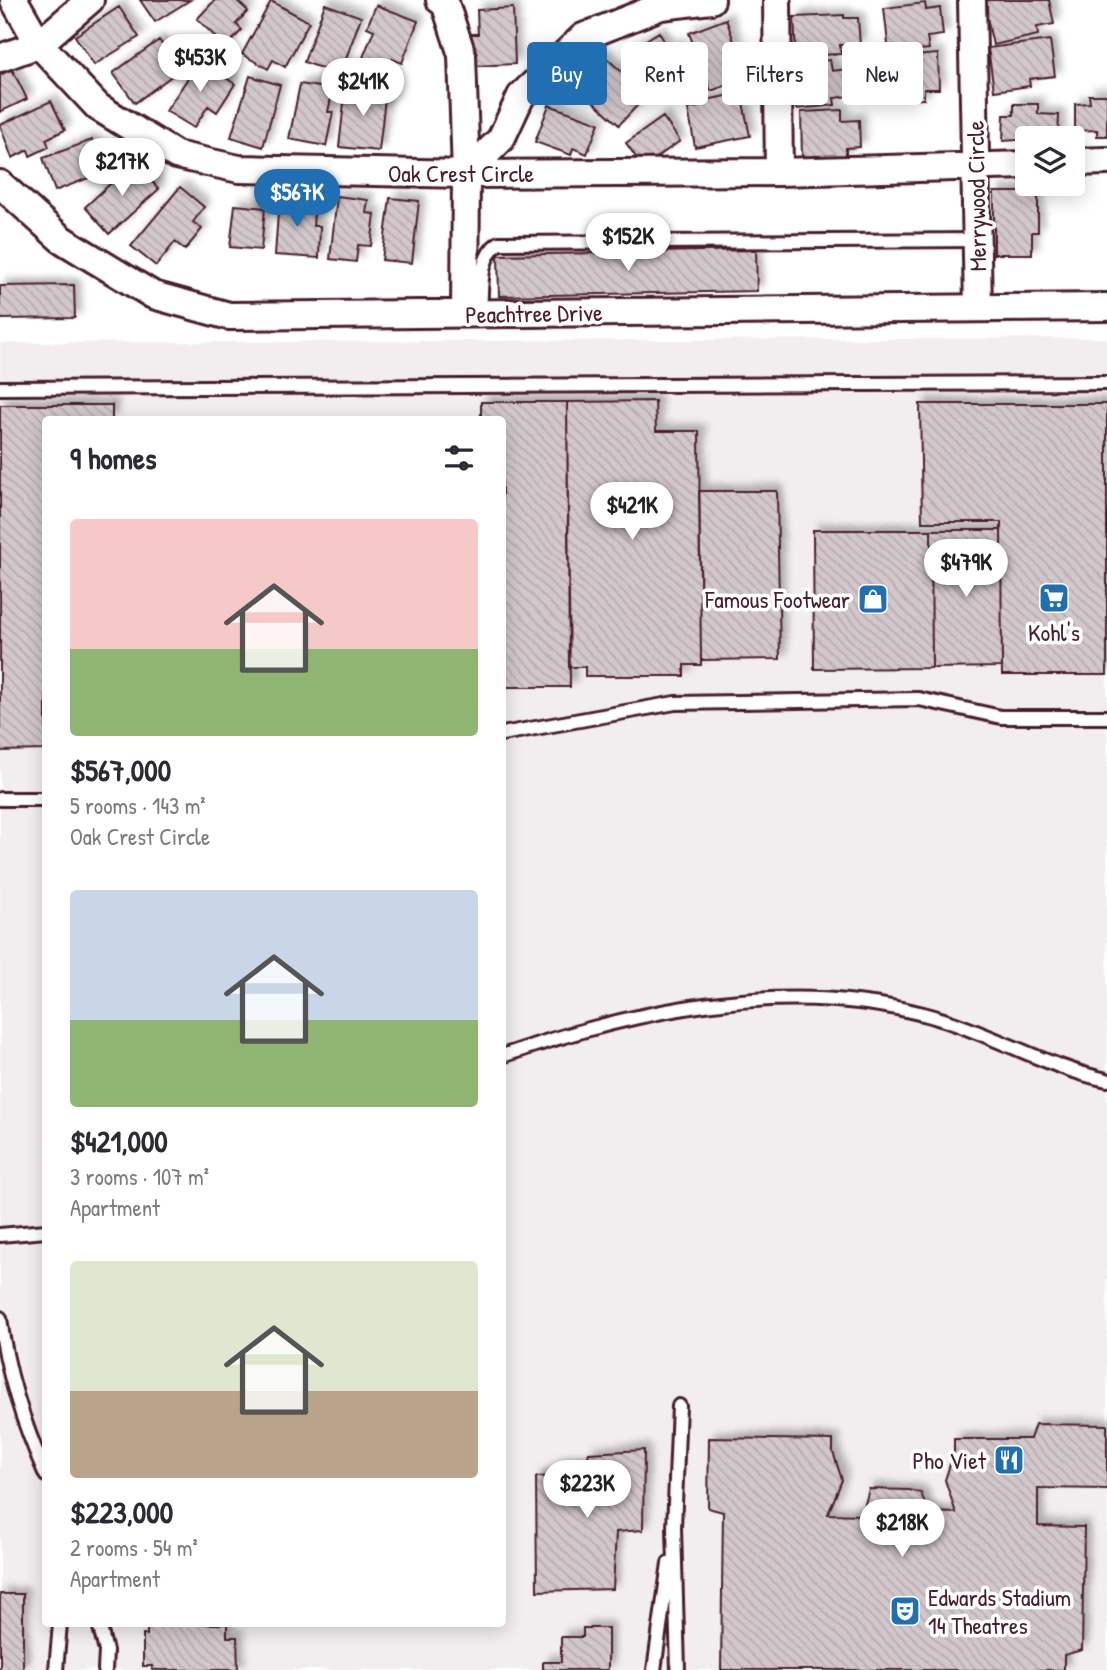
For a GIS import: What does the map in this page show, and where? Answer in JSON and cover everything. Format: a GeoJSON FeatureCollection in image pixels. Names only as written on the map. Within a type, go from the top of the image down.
{"type":"FeatureCollection","features":[{"type":"Feature","properties":{"kind":"street","name":"Oak Crest Circle"},"geometry":{"type":"LineString","coordinates":[[14,0],[39,44],[98,107],[176,155],[239,169],[466,174],[779,172],[1015,165]]}},
{"type":"Feature","properties":{"kind":"street"},"geometry":{"type":"LineString","coordinates":[[0,58],[39,44],[90,0]]}},
{"type":"Feature","properties":{"kind":"street"},"geometry":{"type":"LineString","coordinates":[[440,0],[445,3],[462,55],[472,313]]}},
{"type":"Feature","properties":{"kind":"street"},"geometry":{"type":"LineString","coordinates":[[466,174],[501,139],[521,96],[583,37],[661,6],[711,0]]}},
{"type":"Feature","properties":{"kind":"street"},"geometry":{"type":"LineString","coordinates":[[777,0],[779,172]]}},
{"type":"Feature","properties":{"kind":"street","name":"Merrywood Circle"},"geometry":{"type":"LineString","coordinates":[[972,0],[978,308]]}},
{"type":"Feature","properties":{"kind":"street"},"geometry":{"type":"LineString","coordinates":[[1085,162],[1107,161]]}},
{"type":"Feature","properties":{"kind":"street","name":"Peachtree Drive"},"geometry":{"type":"LineString","coordinates":[[0,184],[61,239],[153,295],[229,316],[1107,307]]}},
{"type":"Feature","properties":{"kind":"lane"},"geometry":{"type":"LineString","coordinates":[[472,313],[485,258],[490,249],[499,243],[977,240]]}},
{"type":"Feature","properties":{"kind":"lane"},"geometry":{"type":"LineString","coordinates":[[0,388],[1107,383]]}},
{"type":"Feature","properties":{"kind":"lane"},"geometry":{"type":"LineString","coordinates":[[506,733],[675,703],[919,699],[1001,717],[1107,717]]}},
{"type":"Feature","properties":{"kind":"lane"},"geometry":{"type":"LineString","coordinates":[[0,799],[42,799]]}},
{"type":"Feature","properties":{"kind":"lane"},"geometry":{"type":"LineString","coordinates":[[506,1055],[572,1033],[674,1010],[750,999],[817,999],[881,1005],[922,1013],[970,1028],[1107,1080]]}},
{"type":"Feature","properties":{"kind":"lane"},"geometry":{"type":"LineString","coordinates":[[0,1235],[42,1231]]}},
{"type":"Feature","properties":{"kind":"lane"},"geometry":{"type":"LineString","coordinates":[[0,1318],[9,1372],[23,1423],[42,1466]]}},
{"type":"Feature","properties":{"kind":"lane"},"geometry":{"type":"LineString","coordinates":[[678,1670],[674,1528],[679,1406]]}},
{"type":"Feature","properties":{"kind":"lane"},"geometry":{"type":"LineString","coordinates":[[654,1670],[674,1528]]}},
{"type":"Feature","properties":{"kind":"lane"},"geometry":{"type":"LineString","coordinates":[[56,1670],[60,1627]]}},
{"type":"Feature","properties":{"kind":"lane"},"geometry":{"type":"LineString","coordinates":[[100,1627],[106,1651],[106,1670]]}},
{"type":"Feature","properties":{"kind":"shaded area"},"geometry":{"type":"Polygon","coordinates":[[[1107,338],[1107,1670],[0,1670],[0,343],[1107,338]]]}},
{"type":"Feature","properties":{"kind":"building"},"geometry":{"type":"Polygon","coordinates":[[[140,0],[190,0],[155,22],[140,0]]]}},
{"type":"Feature","properties":{"kind":"building"},"geometry":{"type":"Polygon","coordinates":[[[215,0],[236,0],[248,11],[236,24],[242,30],[226,47],[197,19],[215,0]]]}},
{"type":"Feature","properties":{"kind":"building"},"geometry":{"type":"Polygon","coordinates":[[[983,0],[1049,0],[1054,24],[1037,27],[1038,35],[993,45],[983,0]]]}},
{"type":"Feature","properties":{"kind":"building"},"geometry":{"type":"Polygon","coordinates":[[[271,1],[309,22],[285,67],[273,60],[268,69],[242,54],[271,1]]]}},
{"type":"Feature","properties":{"kind":"building"},"geometry":{"type":"Polygon","coordinates":[[[925,3],[926,10],[940,8],[943,35],[927,37],[929,49],[923,50],[923,42],[888,42],[884,8],[925,3]]]}},
{"type":"Feature","properties":{"kind":"building"},"geometry":{"type":"Polygon","coordinates":[[[325,4],[361,17],[340,75],[304,62],[325,4]]]}},
{"type":"Feature","properties":{"kind":"building"},"geometry":{"type":"Polygon","coordinates":[[[376,5],[418,21],[402,63],[392,59],[385,75],[360,65],[374,30],[367,27],[376,5]]]}},
{"type":"Feature","properties":{"kind":"building"},"geometry":{"type":"Polygon","coordinates":[[[119,7],[139,37],[94,65],[75,36],[119,7]]]}},
{"type":"Feature","properties":{"kind":"building"},"geometry":{"type":"Polygon","coordinates":[[[513,8],[515,64],[473,66],[471,34],[478,34],[477,10],[513,8]]]}},
{"type":"Feature","properties":{"kind":"building"},"geometry":{"type":"Polygon","coordinates":[[[844,15],[844,18],[858,18],[860,42],[842,42],[841,54],[828,55],[828,42],[795,42],[794,17],[844,15]]]}},
{"type":"Feature","properties":{"kind":"building"},"geometry":{"type":"Polygon","coordinates":[[[726,19],[734,42],[722,42],[722,87],[711,91],[708,83],[708,42],[692,42],[689,33],[726,19]]]}},
{"type":"Feature","properties":{"kind":"building"},"geometry":{"type":"Polygon","coordinates":[[[659,32],[665,42],[643,42],[659,32]]]}},
{"type":"Feature","properties":{"kind":"building"},"geometry":{"type":"Polygon","coordinates":[[[159,40],[181,69],[135,103],[113,73],[159,40]]]}},
{"type":"Feature","properties":{"kind":"building"},"geometry":{"type":"Polygon","coordinates":[[[1050,40],[1055,76],[1029,79],[1030,86],[994,91],[988,48],[1050,40]]]}},
{"type":"Feature","properties":{"kind":"building"},"geometry":{"type":"Polygon","coordinates":[[[938,54],[939,89],[924,89],[923,99],[923,55],[938,54]]]}},
{"type":"Feature","properties":{"kind":"building"},"geometry":{"type":"Polygon","coordinates":[[[607,58],[621,71],[621,105],[638,105],[619,125],[597,105],[607,105],[607,58]]]}},
{"type":"Feature","properties":{"kind":"building"},"geometry":{"type":"Polygon","coordinates":[[[200,60],[235,84],[217,112],[208,106],[194,128],[166,111],[200,60]]]}},
{"type":"Feature","properties":{"kind":"building"},"geometry":{"type":"Polygon","coordinates":[[[828,60],[832,71],[842,70],[842,97],[834,98],[835,105],[797,109],[797,105],[828,105],[828,60]]]}},
{"type":"Feature","properties":{"kind":"building"},"geometry":{"type":"Polygon","coordinates":[[[12,69],[27,99],[0,112],[0,75],[12,69]]]}},
{"type":"Feature","properties":{"kind":"building"},"geometry":{"type":"Polygon","coordinates":[[[250,76],[280,85],[263,147],[231,137],[250,76]]]}},
{"type":"Feature","properties":{"kind":"building"},"geometry":{"type":"Polygon","coordinates":[[[300,84],[333,89],[328,112],[333,112],[326,146],[289,139],[300,84]]]}},
{"type":"Feature","properties":{"kind":"building"},"geometry":{"type":"Polygon","coordinates":[[[346,85],[386,89],[379,151],[339,147],[346,85]]]}},
{"type":"Feature","properties":{"kind":"building"},"geometry":{"type":"Polygon","coordinates":[[[1089,95],[1107,95],[1107,136],[1097,136],[1097,130],[1085,131],[1085,126],[1075,126],[1075,104],[1090,103],[1089,95]]]}},
{"type":"Feature","properties":{"kind":"building"},"geometry":{"type":"Polygon","coordinates":[[[722,97],[722,105],[744,105],[750,136],[695,147],[688,109],[708,105],[708,100],[722,97]]]}},
{"type":"Feature","properties":{"kind":"building"},"geometry":{"type":"Polygon","coordinates":[[[51,101],[65,130],[46,139],[49,147],[30,156],[28,150],[12,158],[0,125],[51,101]]]}},
{"type":"Feature","properties":{"kind":"building"},"geometry":{"type":"Polygon","coordinates":[[[1014,104],[1038,104],[1038,114],[1059,115],[1058,126],[1015,126],[1015,140],[1003,141],[1004,115],[1014,115],[1014,104]]]}},
{"type":"Feature","properties":{"kind":"building"},"geometry":{"type":"Polygon","coordinates":[[[549,105],[599,123],[587,154],[573,148],[571,155],[535,142],[549,105]]]}},
{"type":"Feature","properties":{"kind":"building"},"geometry":{"type":"Polygon","coordinates":[[[842,110],[842,121],[859,120],[860,147],[846,148],[846,157],[802,158],[801,112],[842,110]]]}},
{"type":"Feature","properties":{"kind":"building"},"geometry":{"type":"Polygon","coordinates":[[[663,117],[680,141],[643,167],[626,143],[663,117]]]}},
{"type":"Feature","properties":{"kind":"building"},"geometry":{"type":"Polygon","coordinates":[[[92,140],[104,172],[55,191],[43,158],[92,140]]]}},
{"type":"Feature","properties":{"kind":"building"},"geometry":{"type":"Polygon","coordinates":[[[134,162],[159,189],[109,234],[85,207],[134,162]]]}},
{"type":"Feature","properties":{"kind":"building"},"geometry":{"type":"Polygon","coordinates":[[[180,187],[204,207],[193,222],[202,229],[185,250],[175,242],[156,266],[131,246],[180,187]]]}},
{"type":"Feature","properties":{"kind":"building"},"geometry":{"type":"Polygon","coordinates":[[[994,192],[1038,196],[1038,232],[1032,232],[1032,254],[994,254],[994,192]]]}},
{"type":"Feature","properties":{"kind":"building"},"geometry":{"type":"Polygon","coordinates":[[[337,196],[368,200],[366,213],[375,214],[371,246],[358,245],[356,262],[330,259],[337,196]]]}},
{"type":"Feature","properties":{"kind":"building"},"geometry":{"type":"Polygon","coordinates":[[[279,198],[315,200],[313,226],[320,226],[319,258],[275,255],[279,198]]]}},
{"type":"Feature","properties":{"kind":"building"},"geometry":{"type":"Polygon","coordinates":[[[390,198],[419,201],[412,263],[382,260],[390,198]]]}},
{"type":"Feature","properties":{"kind":"building"},"geometry":{"type":"Polygon","coordinates":[[[235,205],[265,208],[261,250],[230,247],[235,205]]]}},
{"type":"Feature","properties":{"kind":"building"},"geometry":{"type":"Polygon","coordinates":[[[756,250],[757,291],[499,296],[498,255],[756,250]]]}},
{"type":"Feature","properties":{"kind":"building"},"geometry":{"type":"Polygon","coordinates":[[[74,285],[75,318],[0,319],[0,286],[74,285]]]}},
{"type":"Feature","properties":{"kind":"building"},"geometry":{"type":"Polygon","coordinates":[[[655,401],[656,431],[699,431],[701,665],[684,665],[684,676],[585,676],[585,667],[569,667],[567,402],[655,401]]]}},
{"type":"Feature","properties":{"kind":"building"},"geometry":{"type":"Polygon","coordinates":[[[481,402],[567,402],[570,687],[506,687],[506,416],[481,416],[481,402]]]}},
{"type":"Feature","properties":{"kind":"building","name":"Kohl's"},"geometry":{"type":"Polygon","coordinates":[[[920,404],[1107,404],[1107,675],[1002,675],[1001,522],[922,522],[920,404]]]}},
{"type":"Feature","properties":{"kind":"building"},"geometry":{"type":"Polygon","coordinates":[[[0,405],[112,405],[112,416],[42,416],[42,750],[0,751],[0,405]]]}},
{"type":"Feature","properties":{"kind":"building"},"geometry":{"type":"Polygon","coordinates":[[[699,491],[777,491],[780,659],[701,660],[699,491]]]}},
{"type":"Feature","properties":{"kind":"building","name":"Famous Footwear"},"geometry":{"type":"Polygon","coordinates":[[[813,530],[931,530],[932,668],[814,669],[813,530]]]}},
{"type":"Feature","properties":{"kind":"building"},"geometry":{"type":"Polygon","coordinates":[[[931,530],[1001,530],[1002,667],[932,668],[931,530]]]}},
{"type":"Feature","properties":{"kind":"building"},"geometry":{"type":"Polygon","coordinates":[[[1035,1424],[1107,1425],[1107,1489],[1038,1488],[1038,1526],[1084,1527],[1082,1650],[1064,1655],[1064,1670],[721,1670],[723,1512],[708,1508],[709,1438],[833,1440],[833,1452],[842,1480],[828,1514],[862,1515],[869,1489],[921,1493],[928,1512],[956,1513],[945,1480],[954,1452],[954,1439],[1030,1439],[1035,1424]]]}},
{"type":"Feature","properties":{"kind":"building"},"geometry":{"type":"Polygon","coordinates":[[[644,1450],[643,1530],[616,1532],[613,1589],[537,1591],[536,1477],[559,1476],[563,1465],[586,1463],[589,1453],[644,1450]]]}},
{"type":"Feature","properties":{"kind":"building"},"geometry":{"type":"Polygon","coordinates":[[[0,1594],[23,1594],[23,1670],[0,1670],[0,1594]]]}},
{"type":"Feature","properties":{"kind":"building"},"geometry":{"type":"Polygon","coordinates":[[[147,1627],[227,1627],[227,1637],[237,1637],[238,1670],[152,1670],[152,1666],[143,1666],[143,1635],[147,1635],[147,1627]]]}},
{"type":"Feature","properties":{"kind":"building"},"geometry":{"type":"Polygon","coordinates":[[[583,1628],[608,1628],[608,1670],[543,1670],[543,1662],[561,1662],[561,1637],[583,1637],[583,1628]]]}},
{"type":"Feature","properties":{"kind":"place","name":"Kohl's"},"geometry":{"type":"Point","coordinates":[1054,598]}},
{"type":"Feature","properties":{"kind":"place","name":"Famous Footwear"},"geometry":{"type":"Point","coordinates":[873,599]}},
{"type":"Feature","properties":{"kind":"place","name":"Pho Viet"},"geometry":{"type":"Point","coordinates":[1009,1460]}},
{"type":"Feature","properties":{"kind":"place","name":"Edwards Stadium 14 Theatres"},"geometry":{"type":"Point","coordinates":[905,1611]}}]}
